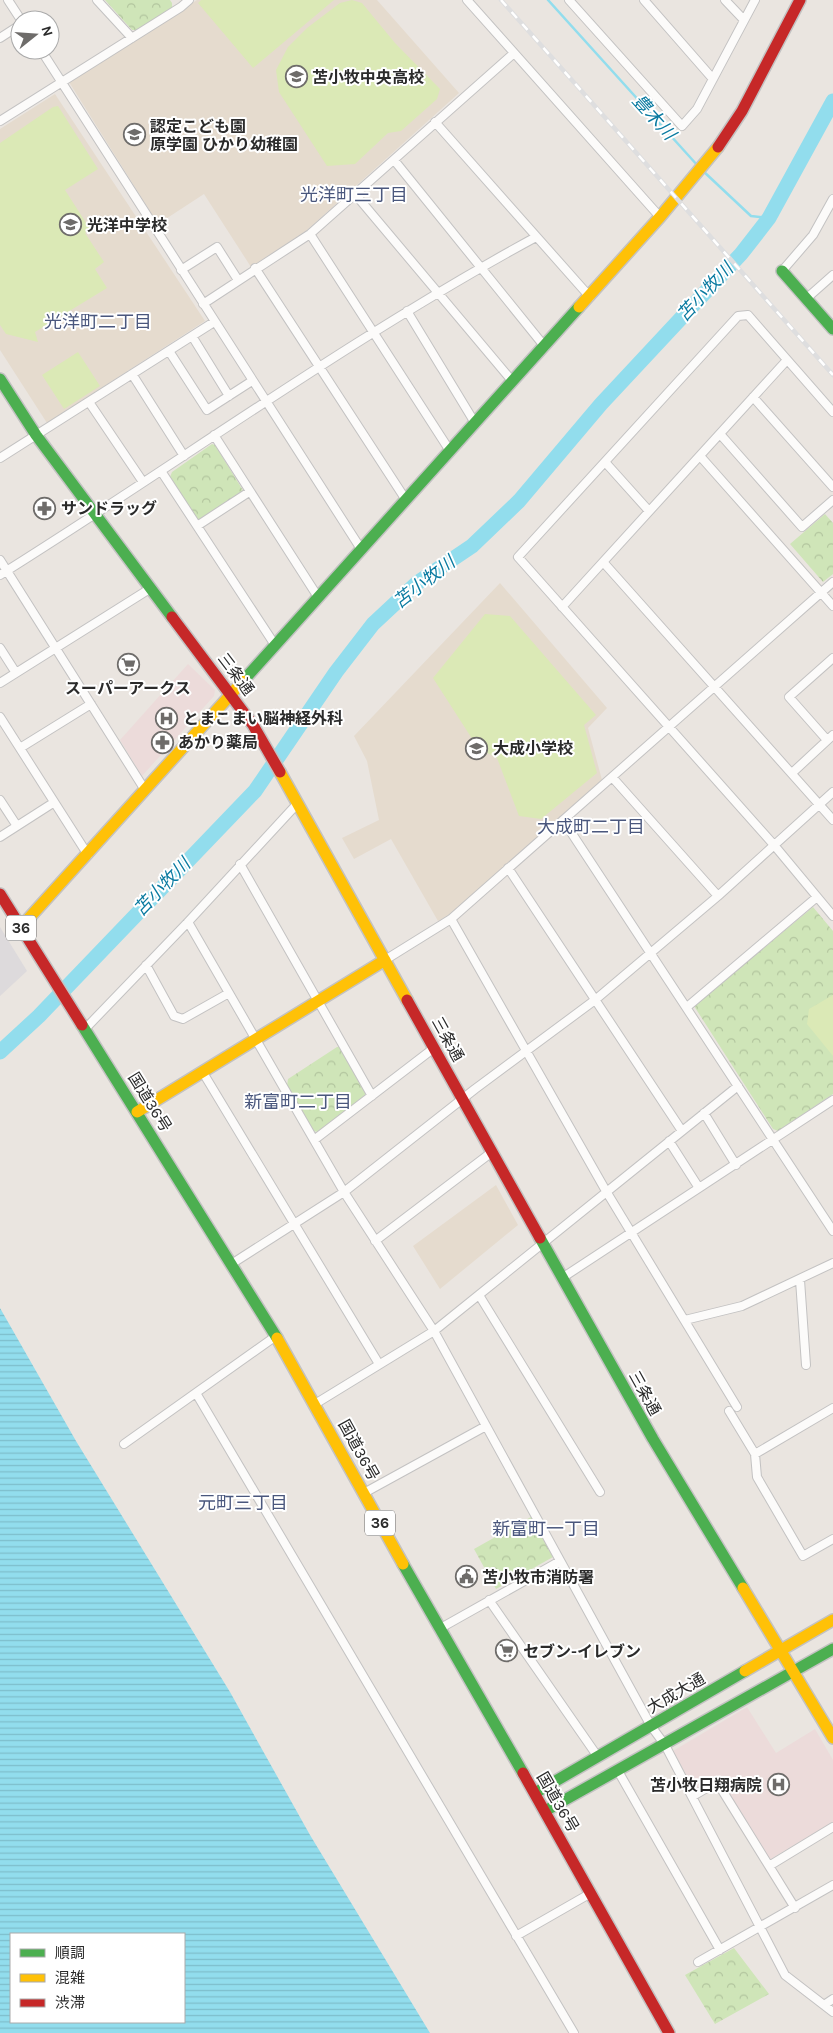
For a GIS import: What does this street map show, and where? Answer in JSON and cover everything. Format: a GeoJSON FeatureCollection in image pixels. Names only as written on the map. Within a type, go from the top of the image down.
{"type":"FeatureCollection","features":[{"type":"Feature","properties":{"kind":"main road"},"geometry":{"type":"LineString","coordinates":[[21,927],[88,855],[360,549],[545,347],[660,217],[725,138],[742,111],[797,1]]}},
{"type":"Feature","properties":{"kind":"main road"},"geometry":{"type":"LineString","coordinates":[[782,271],[833,329]]}},
{"type":"Feature","properties":{"kind":"main road","name":"三条通"},"geometry":{"type":"LineString","coordinates":[[0,379],[36,435],[232,694],[253,725],[661,1454],[832,1734]]}},
{"type":"Feature","properties":{"kind":"main road","name":"国道36号"},"geometry":{"type":"LineString","coordinates":[[0,894],[233,1264],[276,1336],[439,1629],[535,1793],[669,2033]]}},
{"type":"Feature","properties":{"kind":"main road"},"geometry":{"type":"LineString","coordinates":[[137,1112],[385,960]]}},
{"type":"Feature","properties":{"kind":"main road","name":"大成大通"},"geometry":{"type":"LineString","coordinates":[[535,1793],[833,1620]]}},
{"type":"Feature","properties":{"kind":"main road"},"geometry":{"type":"LineString","coordinates":[[545,1811],[665,1745],[833,1648]]}},
{"type":"Feature","properties":{"kind":"street"},"geometry":{"type":"LineString","coordinates":[[97,0],[132,38]]}},
{"type":"Feature","properties":{"kind":"street"},"geometry":{"type":"LineString","coordinates":[[175,0],[182,7]]}},
{"type":"Feature","properties":{"kind":"street"},"geometry":{"type":"LineString","coordinates":[[0,121],[182,7],[189,0]]}},
{"type":"Feature","properties":{"kind":"street"},"geometry":{"type":"LineString","coordinates":[[467,0],[660,217]]}},
{"type":"Feature","properties":{"kind":"street"},"geometry":{"type":"LineString","coordinates":[[569,0],[682,126],[697,109],[755,0]]}},
{"type":"Feature","properties":{"kind":"street"},"geometry":{"type":"LineString","coordinates":[[644,0],[714,79]]}},
{"type":"Feature","properties":{"kind":"street"},"geometry":{"type":"LineString","coordinates":[[726,0],[744,20]]}},
{"type":"Feature","properties":{"kind":"street"},"geometry":{"type":"LineString","coordinates":[[202,304],[310,234],[514,54]]}},
{"type":"Feature","properties":{"kind":"street"},"geometry":{"type":"LineString","coordinates":[[47,60],[360,549]]}},
{"type":"Feature","properties":{"kind":"street"},"geometry":{"type":"LineString","coordinates":[[435,122],[590,297]]}},
{"type":"Feature","properties":{"kind":"street"},"geometry":{"type":"LineString","coordinates":[[394,160],[545,347]]}},
{"type":"Feature","properties":{"kind":"street"},"geometry":{"type":"LineString","coordinates":[[356,194],[513,382]]}},
{"type":"Feature","properties":{"kind":"street"},"geometry":{"type":"LineString","coordinates":[[782,271],[813,235],[833,199]]}},
{"type":"Feature","properties":{"kind":"street"},"geometry":{"type":"LineString","coordinates":[[310,234],[450,451]]}},
{"type":"Feature","properties":{"kind":"street"},"geometry":{"type":"LineString","coordinates":[[3,573],[373,332],[536,237]]}},
{"type":"Feature","properties":{"kind":"street"},"geometry":{"type":"LineString","coordinates":[[181,270],[217,247],[238,280]]}},
{"type":"Feature","properties":{"kind":"street"},"geometry":{"type":"LineString","coordinates":[[255,268],[406,500]]}},
{"type":"Feature","properties":{"kind":"street"},"geometry":{"type":"LineString","coordinates":[[806,298],[833,275]]}},
{"type":"Feature","properties":{"kind":"street"},"geometry":{"type":"LineString","coordinates":[[408,311],[475,423]]}},
{"type":"Feature","properties":{"kind":"street"},"geometry":{"type":"LineString","coordinates":[[833,412],[748,315],[738,316],[518,557],[774,845],[833,916]]}},
{"type":"Feature","properties":{"kind":"street"},"geometry":{"type":"LineString","coordinates":[[0,458],[214,322]]}},
{"type":"Feature","properties":{"kind":"street"},"geometry":{"type":"LineString","coordinates":[[192,336],[230,396]]}},
{"type":"Feature","properties":{"kind":"street"},"geometry":{"type":"LineString","coordinates":[[169,350],[207,410],[252,381]]}},
{"type":"Feature","properties":{"kind":"street"},"geometry":{"type":"LineString","coordinates":[[562,606],[604,563],[787,360]]}},
{"type":"Feature","properties":{"kind":"street"},"geometry":{"type":"LineString","coordinates":[[132,374],[184,456]]}},
{"type":"Feature","properties":{"kind":"street"},"geometry":{"type":"LineString","coordinates":[[753,397],[833,487]]}},
{"type":"Feature","properties":{"kind":"street"},"geometry":{"type":"LineString","coordinates":[[89,402],[143,482]]}},
{"type":"Feature","properties":{"kind":"street"},"geometry":{"type":"LineString","coordinates":[[720,434],[802,527],[833,500]]}},
{"type":"Feature","properties":{"kind":"street"},"geometry":{"type":"LineString","coordinates":[[214,436],[318,597]]}},
{"type":"Feature","properties":{"kind":"street"},"geometry":{"type":"LineString","coordinates":[[700,456],[833,606]]}},
{"type":"Feature","properties":{"kind":"street"},"geometry":{"type":"LineString","coordinates":[[605,462],[649,511]]}},
{"type":"Feature","properties":{"kind":"street"},"geometry":{"type":"LineString","coordinates":[[161,471],[275,645]]}},
{"type":"Feature","properties":{"kind":"street"},"geometry":{"type":"LineString","coordinates":[[197,526],[250,492]]}},
{"type":"Feature","properties":{"kind":"street"},"geometry":{"type":"LineString","coordinates":[[0,560],[3,573],[56,649],[145,790]]}},
{"type":"Feature","properties":{"kind":"street"},"geometry":{"type":"LineString","coordinates":[[604,563],[833,820]]}},
{"type":"Feature","properties":{"kind":"street"},"geometry":{"type":"LineString","coordinates":[[385,960],[451,919],[833,582]]}},
{"type":"Feature","properties":{"kind":"street"},"geometry":{"type":"LineString","coordinates":[[0,683],[151,588]]}},
{"type":"Feature","properties":{"kind":"street"},"geometry":{"type":"LineString","coordinates":[[0,648],[16,673]]}},
{"type":"Feature","properties":{"kind":"street"},"geometry":{"type":"LineString","coordinates":[[792,773],[830,738],[789,697],[833,658]]}},
{"type":"Feature","properties":{"kind":"street"},"geometry":{"type":"LineString","coordinates":[[20,748],[91,704]]}},
{"type":"Feature","properties":{"kind":"street"},"geometry":{"type":"LineString","coordinates":[[0,717],[53,803],[88,855]]}},
{"type":"Feature","properties":{"kind":"street"},"geometry":{"type":"LineString","coordinates":[[612,777],[718,896]]}},
{"type":"Feature","properties":{"kind":"street"},"geometry":{"type":"LineString","coordinates":[[233,1264],[344,1192],[462,1099],[595,1000],[652,954],[833,792]]}},
{"type":"Feature","properties":{"kind":"street"},"geometry":{"type":"LineString","coordinates":[[0,800],[16,826]]}},
{"type":"Feature","properties":{"kind":"street"},"geometry":{"type":"LineString","coordinates":[[0,836],[53,803]]}},
{"type":"Feature","properties":{"kind":"street"},"geometry":{"type":"LineString","coordinates":[[82,1024],[146,966],[297,804]]}},
{"type":"Feature","properties":{"kind":"street"},"geometry":{"type":"LineString","coordinates":[[563,820],[833,1231]]}},
{"type":"Feature","properties":{"kind":"street"},"geometry":{"type":"LineString","coordinates":[[240,864],[372,1096]]}},
{"type":"Feature","properties":{"kind":"street"},"geometry":{"type":"LineString","coordinates":[[508,868],[682,1131]]}},
{"type":"Feature","properties":{"kind":"street"},"geometry":{"type":"LineString","coordinates":[[687,1007],[817,897]]}},
{"type":"Feature","properties":{"kind":"street"},"geometry":{"type":"LineString","coordinates":[[451,919],[606,1191],[737,1407]]}},
{"type":"Feature","properties":{"kind":"street"},"geometry":{"type":"LineString","coordinates":[[188,922],[344,1192],[434,1331],[651,1726],[665,1745],[693,1796],[785,1975],[833,2012]]}},
{"type":"Feature","properties":{"kind":"street"},"geometry":{"type":"LineString","coordinates":[[146,966],[174,1016],[178,1019],[183,1019],[229,992]]}},
{"type":"Feature","properties":{"kind":"street"},"geometry":{"type":"LineString","coordinates":[[314,1140],[434,1048]]}},
{"type":"Feature","properties":{"kind":"street"},"geometry":{"type":"LineString","coordinates":[[202,1071],[379,1364]]}},
{"type":"Feature","properties":{"kind":"street"},"geometry":{"type":"LineString","coordinates":[[315,1404],[434,1331],[738,1086]]}},
{"type":"Feature","properties":{"kind":"street"},"geometry":{"type":"LineString","coordinates":[[562,1278],[833,1100]]}},
{"type":"Feature","properties":{"kind":"street"},"geometry":{"type":"LineString","coordinates":[[704,1113],[736,1165]]}},
{"type":"Feature","properties":{"kind":"street"},"geometry":{"type":"LineString","coordinates":[[669,1141],[699,1188]]}},
{"type":"Feature","properties":{"kind":"street"},"geometry":{"type":"LineString","coordinates":[[375,1241],[492,1152]]}},
{"type":"Feature","properties":{"kind":"street"},"geometry":{"type":"LineString","coordinates":[[685,1320],[742,1306],[833,1263]]}},
{"type":"Feature","properties":{"kind":"street"},"geometry":{"type":"LineString","coordinates":[[800,1280],[806,1365]]}},
{"type":"Feature","properties":{"kind":"street"},"geometry":{"type":"LineString","coordinates":[[479,1295],[600,1492]]}},
{"type":"Feature","properties":{"kind":"street"},"geometry":{"type":"LineString","coordinates":[[124,1444],[276,1336]]}},
{"type":"Feature","properties":{"kind":"street"},"geometry":{"type":"LineString","coordinates":[[196,1393],[574,2033]]}},
{"type":"Feature","properties":{"kind":"street"},"geometry":{"type":"LineString","coordinates":[[755,1454],[833,1408]]}},
{"type":"Feature","properties":{"kind":"street"},"geometry":{"type":"LineString","coordinates":[[729,1411],[755,1454],[757,1477],[803,1556],[833,1539]]}},
{"type":"Feature","properties":{"kind":"street"},"geometry":{"type":"LineString","coordinates":[[364,1493],[486,1426]]}},
{"type":"Feature","properties":{"kind":"street"},"geometry":{"type":"LineString","coordinates":[[439,1629],[560,1561]]}},
{"type":"Feature","properties":{"kind":"street"},"geometry":{"type":"LineString","coordinates":[[489,1600],[598,1757]]}},
{"type":"Feature","properties":{"kind":"street"},"geometry":{"type":"LineString","coordinates":[[618,1771],[720,1950]]}},
{"type":"Feature","properties":{"kind":"street"},"geometry":{"type":"LineString","coordinates":[[693,1796],[717,1782],[794,1908]]}},
{"type":"Feature","properties":{"kind":"street"},"geometry":{"type":"LineString","coordinates":[[769,1866],[833,1827]]}},
{"type":"Feature","properties":{"kind":"street"},"geometry":{"type":"LineString","coordinates":[[698,1962],[833,1886]]}},
{"type":"Feature","properties":{"kind":"street"},"geometry":{"type":"LineString","coordinates":[[516,1936],[591,1892]]}},
{"type":"Feature","properties":{"kind":"street"},"geometry":{"type":"LineString","coordinates":[[824,2005],[833,1999]]}},
{"type":"Feature","properties":{"kind":"shaded area"},"geometry":{"type":"Polygon","coordinates":[[[197,0],[377,0],[459,93],[306,231],[251,267],[204,194],[158,224],[69,82],[197,0]]]}},
{"type":"Feature","properties":{"kind":"shaded area","name":"光洋中学校"},"geometry":{"type":"Polygon","coordinates":[[[55,94],[205,321],[47,423],[0,350],[0,129],[55,94]]]}},
{"type":"Feature","properties":{"kind":"shaded area","name":"大成小学校"},"geometry":{"type":"Polygon","coordinates":[[[500,583],[607,708],[588,728],[602,780],[449,915],[438,921],[391,839],[354,859],[342,838],[379,820],[367,761],[354,736],[500,583]]]}},
{"type":"Feature","properties":{"kind":"shaded area","name":"とまこまい脳神経外科"},"geometry":{"type":"Polygon","coordinates":[[[188,664],[215,690],[214,696],[142,776],[120,740],[188,664]]]}},
{"type":"Feature","properties":{"kind":"shaded area"},"geometry":{"type":"Polygon","coordinates":[[[0,927],[27,971],[0,996],[0,927]]]}},
{"type":"Feature","properties":{"kind":"shaded area"},"geometry":{"type":"Polygon","coordinates":[[[496,1185],[518,1225],[440,1289],[413,1246],[496,1185]]]}},
{"type":"Feature","properties":{"kind":"shaded area","name":"苫小牧日翔病院"},"geometry":{"type":"Polygon","coordinates":[[[747,1707],[776,1753],[815,1729],[833,1760],[833,1822],[769,1860],[719,1779],[696,1792],[673,1751],[747,1707]]]}},
{"type":"Feature","properties":{"kind":"green space"},"geometry":{"type":"Polygon","coordinates":[[[105,0],[170,0],[172,8],[136,30],[132,30],[105,0]]]}},
{"type":"Feature","properties":{"kind":"green space"},"geometry":{"type":"Polygon","coordinates":[[[201,0],[334,0],[253,68],[198,3],[201,0]]]}},
{"type":"Feature","properties":{"kind":"green space"},"geometry":{"type":"Polygon","coordinates":[[[352,0],[362,3],[395,43],[440,89],[437,99],[401,131],[388,133],[355,164],[327,166],[279,92],[276,70],[288,47],[307,28],[340,3],[352,0]]]}},
{"type":"Feature","properties":{"kind":"green space"},"geometry":{"type":"Polygon","coordinates":[[[58,106],[98,169],[65,190],[90,229],[85,233],[104,262],[95,269],[107,288],[35,332],[38,342],[6,334],[0,325],[0,143],[53,107],[58,106]]]}},
{"type":"Feature","properties":{"kind":"green space"},"geometry":{"type":"Polygon","coordinates":[[[78,352],[100,386],[64,409],[42,375],[78,352]]]}},
{"type":"Feature","properties":{"kind":"green space"},"geometry":{"type":"Polygon","coordinates":[[[212,444],[215,445],[244,492],[198,521],[170,477],[172,472],[212,444]]]}},
{"type":"Feature","properties":{"kind":"green space"},"geometry":{"type":"Polygon","coordinates":[[[825,514],[833,523],[833,574],[823,582],[790,544],[825,514]]]}},
{"type":"Feature","properties":{"kind":"green space"},"geometry":{"type":"Polygon","coordinates":[[[485,614],[510,616],[596,715],[584,725],[597,773],[541,819],[519,816],[497,758],[478,748],[433,678],[485,614]]]}},
{"type":"Feature","properties":{"kind":"green space"},"geometry":{"type":"Polygon","coordinates":[[[813,907],[833,931],[833,1094],[778,1131],[773,1129],[694,1006],[813,907]]]}},
{"type":"Feature","properties":{"kind":"green space"},"geometry":{"type":"Polygon","coordinates":[[[833,995],[833,1056],[807,1024],[809,1009],[833,995]]]}},
{"type":"Feature","properties":{"kind":"green space"},"geometry":{"type":"Polygon","coordinates":[[[337,1047],[340,1047],[365,1091],[365,1095],[318,1132],[313,1131],[287,1086],[288,1079],[337,1047]]]}},
{"type":"Feature","properties":{"kind":"green space"},"geometry":{"type":"Polygon","coordinates":[[[531,1517],[553,1557],[496,1589],[474,1549],[531,1517]]]}},
{"type":"Feature","properties":{"kind":"green space"},"geometry":{"type":"Polygon","coordinates":[[[734,1948],[769,1994],[715,2024],[685,1975],[734,1948]]]}},
{"type":"Feature","properties":{"kind":"water"},"geometry":{"type":"Polygon","coordinates":[[[0,1308],[76,1441],[230,1692],[310,1835],[430,2033],[0,2033],[0,1308]]]}},
{"type":"Feature","properties":{"kind":"waterway","name":"豊木川"},"geometry":{"type":"LineString","coordinates":[[548,0],[698,166]]}},
{"type":"Feature","properties":{"kind":"waterway","name":"苫小牧川"},"geometry":{"type":"LineString","coordinates":[[0,1052],[39,1016],[255,791],[336,672],[373,624],[417,583],[472,546],[519,501],[601,404],[741,254],[769,218],[833,101]]}},
{"type":"Feature","properties":{"kind":"waterway","name":"豊木川"},"geometry":{"type":"LineString","coordinates":[[702,170],[751,216],[769,218]]}},
{"type":"Feature","properties":{"kind":"railway"},"geometry":{"type":"LineString","coordinates":[[501,0],[833,375]]}},
{"type":"Feature","properties":{"kind":"traffic: fast"},"geometry":{"type":"LineString","coordinates":[[782,271],[833,329]]}},
{"type":"Feature","properties":{"kind":"traffic: fast"},"geometry":{"type":"LineString","coordinates":[[243,681],[579,307]]}},
{"type":"Feature","properties":{"kind":"traffic: fast"},"geometry":{"type":"LineString","coordinates":[[0,379],[36,435],[172,617]]}},
{"type":"Feature","properties":{"kind":"traffic: fast"},"geometry":{"type":"LineString","coordinates":[[82,1025],[277,1338]]}},
{"type":"Feature","properties":{"kind":"traffic: fast"},"geometry":{"type":"LineString","coordinates":[[540,1238],[653,1439],[743,1588]]}},
{"type":"Feature","properties":{"kind":"traffic: fast"},"geometry":{"type":"LineString","coordinates":[[403,1564],[523,1773]]}},
{"type":"Feature","properties":{"kind":"traffic: fast"},"geometry":{"type":"LineString","coordinates":[[545,1811],[833,1649]]}},
{"type":"Feature","properties":{"kind":"traffic: fast"},"geometry":{"type":"LineString","coordinates":[[535,1793],[745,1671]]}},
{"type":"Feature","properties":{"kind":"traffic: slow"},"geometry":{"type":"LineString","coordinates":[[579,307],[660,217],[718,147]]}},
{"type":"Feature","properties":{"kind":"traffic: slow"},"geometry":{"type":"LineString","coordinates":[[21,927],[243,681]]}},
{"type":"Feature","properties":{"kind":"traffic: slow"},"geometry":{"type":"LineString","coordinates":[[280,772],[407,1000]]}},
{"type":"Feature","properties":{"kind":"traffic: slow"},"geometry":{"type":"LineString","coordinates":[[137,1112],[385,960]]}},
{"type":"Feature","properties":{"kind":"traffic: slow"},"geometry":{"type":"LineString","coordinates":[[277,1338],[403,1564]]}},
{"type":"Feature","properties":{"kind":"traffic: slow"},"geometry":{"type":"LineString","coordinates":[[743,1588],[833,1738]]}},
{"type":"Feature","properties":{"kind":"traffic: slow"},"geometry":{"type":"LineString","coordinates":[[745,1671],[833,1620]]}},
{"type":"Feature","properties":{"kind":"traffic: jam"},"geometry":{"type":"LineString","coordinates":[[718,147],[742,111],[800,0]]}},
{"type":"Feature","properties":{"kind":"traffic: jam"},"geometry":{"type":"LineString","coordinates":[[172,617],[253,725],[280,772]]}},
{"type":"Feature","properties":{"kind":"traffic: jam"},"geometry":{"type":"LineString","coordinates":[[0,894],[82,1025]]}},
{"type":"Feature","properties":{"kind":"traffic: jam"},"geometry":{"type":"LineString","coordinates":[[407,1000],[540,1238]]}},
{"type":"Feature","properties":{"kind":"traffic: jam"},"geometry":{"type":"LineString","coordinates":[[523,1773],[669,2033]]}},
{"type":"Feature","properties":{"kind":"place","name":"苫小牧中央高校"},"geometry":{"type":"Point","coordinates":[296,77]}},
{"type":"Feature","properties":{"kind":"place","name":"認定こども園 原学園 ひかり幼稚園"},"geometry":{"type":"Point","coordinates":[134,135]}},
{"type":"Feature","properties":{"kind":"place","name":"光洋中学校"},"geometry":{"type":"Point","coordinates":[71,225]}},
{"type":"Feature","properties":{"kind":"place","name":"サンドラッグ"},"geometry":{"type":"Point","coordinates":[45,508]}},
{"type":"Feature","properties":{"kind":"place","name":"スーパーアークス"},"geometry":{"type":"Point","coordinates":[128,664]}},
{"type":"Feature","properties":{"kind":"place","name":"とまこまい脳神経外科"},"geometry":{"type":"Point","coordinates":[167,718]}},
{"type":"Feature","properties":{"kind":"place","name":"あかり薬局"},"geometry":{"type":"Point","coordinates":[162,742]}},
{"type":"Feature","properties":{"kind":"place","name":"大成小学校"},"geometry":{"type":"Point","coordinates":[477,748]}},
{"type":"Feature","properties":{"kind":"place","name":"苫小牧市消防署"},"geometry":{"type":"Point","coordinates":[466,1577]}},
{"type":"Feature","properties":{"kind":"place","name":"セブン-イレブン"},"geometry":{"type":"Point","coordinates":[507,1651]}},
{"type":"Feature","properties":{"kind":"place","name":"苫小牧日翔病院"},"geometry":{"type":"Point","coordinates":[778,1785]}},
{"type":"Feature","properties":{"kind":"district","name":"光洋町三丁目"},"geometry":{"type":"Point","coordinates":[354,195]}},
{"type":"Feature","properties":{"kind":"district","name":"光洋町二丁目"},"geometry":{"type":"Point","coordinates":[98,322]}},
{"type":"Feature","properties":{"kind":"district","name":"大成町二丁目"},"geometry":{"type":"Point","coordinates":[591,827]}},
{"type":"Feature","properties":{"kind":"district","name":"新富町二丁目"},"geometry":{"type":"Point","coordinates":[298,1102]}},
{"type":"Feature","properties":{"kind":"district","name":"元町三丁目"},"geometry":{"type":"Point","coordinates":[243,1503]}},
{"type":"Feature","properties":{"kind":"district","name":"新富町一丁目"},"geometry":{"type":"Point","coordinates":[546,1529]}}]}
